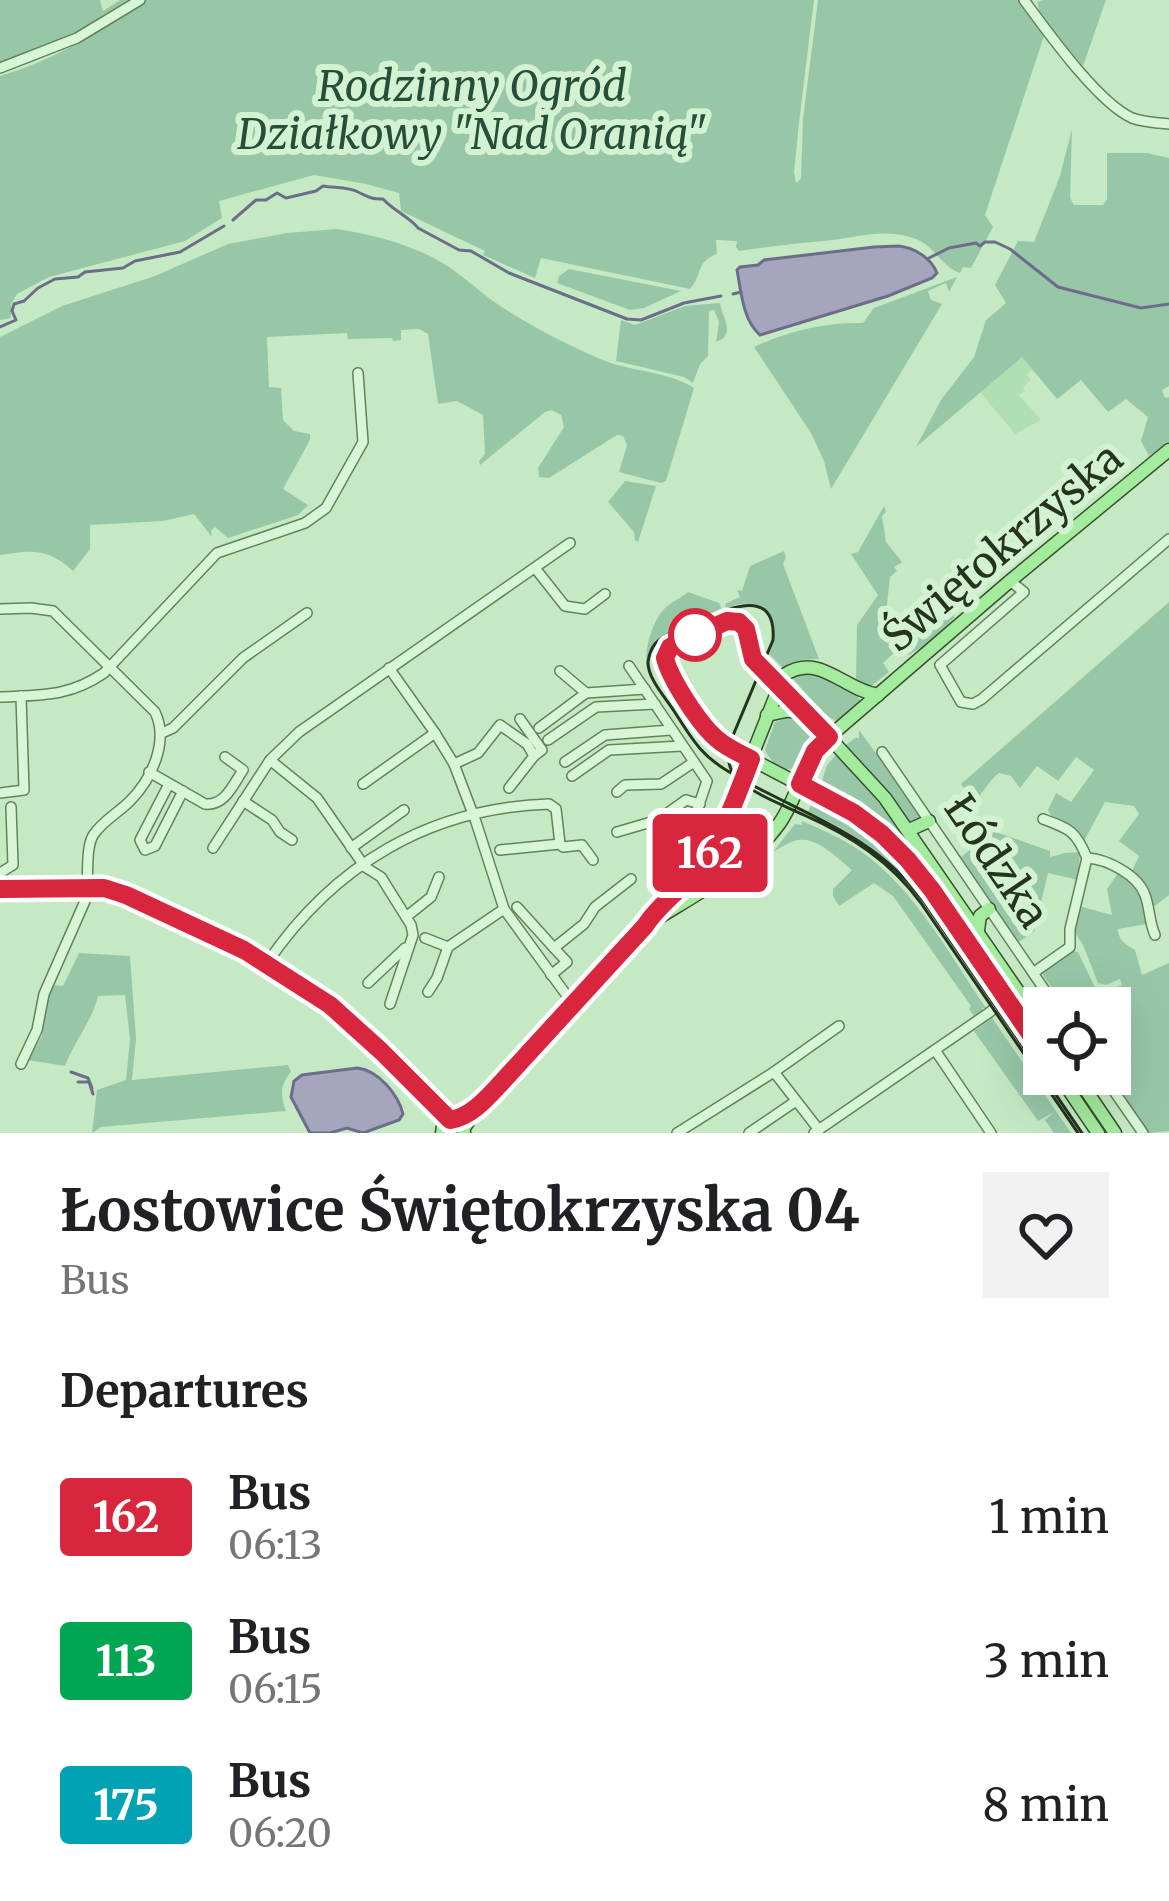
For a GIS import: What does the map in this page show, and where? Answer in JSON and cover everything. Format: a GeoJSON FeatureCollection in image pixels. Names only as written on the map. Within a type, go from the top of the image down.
{"type":"FeatureCollection","features":[{"type":"Feature","properties":{"kind":"main road","name":"Świętokrzyska"},"geometry":{"type":"LineString","coordinates":[[645,926],[752,855],[782,820],[815,751],[868,697],[1169,450]]}},
{"type":"Feature","properties":{"kind":"main road","name":"Świętokrzyska"},"geometry":{"type":"LineString","coordinates":[[450,1128],[478,1106],[697,870],[722,832],[784,676],[795,669],[818,668],[868,697]]}},
{"type":"Feature","properties":{"kind":"main road"},"geometry":{"type":"LineString","coordinates":[[767,715],[805,711],[885,798],[1023,998]]}},
{"type":"Feature","properties":{"kind":"main road"},"geometry":{"type":"LineString","coordinates":[[751,759],[854,813],[882,834],[908,860],[1023,1023]]}},
{"type":"Feature","properties":{"kind":"main road"},"geometry":{"type":"LineString","coordinates":[[908,830],[929,821]]}},
{"type":"Feature","properties":{"kind":"main road"},"geometry":{"type":"LineString","coordinates":[[722,832],[744,841],[752,855]]}},
{"type":"Feature","properties":{"kind":"main road"},"geometry":{"type":"LineString","coordinates":[[978,932],[980,916],[989,909]]}},
{"type":"Feature","properties":{"kind":"main road"},"geometry":{"type":"LineString","coordinates":[[1072,1095],[1098,1133]]}},
{"type":"Feature","properties":{"kind":"main road"},"geometry":{"type":"LineString","coordinates":[[1089,1095],[1115,1133]]}},
{"type":"Feature","properties":{"kind":"street"},"geometry":{"type":"LineString","coordinates":[[0,68],[77,38],[140,0]]}},
{"type":"Feature","properties":{"kind":"street"},"geometry":{"type":"LineString","coordinates":[[1024,0],[1114,106],[1135,119],[1169,124]]}},
{"type":"Feature","properties":{"kind":"street"},"geometry":{"type":"LineString","coordinates":[[0,697],[69,692],[93,680],[211,557],[321,514],[363,442],[358,373]]}},
{"type":"Feature","properties":{"kind":"street"},"geometry":{"type":"LineString","coordinates":[[1010,581],[1021,594],[942,661],[940,668],[962,702],[978,703],[1169,538]]}},
{"type":"Feature","properties":{"kind":"street"},"geometry":{"type":"LineString","coordinates":[[213,848],[270,760],[298,732],[570,543]]}},
{"type":"Feature","properties":{"kind":"street"},"geometry":{"type":"LineString","coordinates":[[535,568],[566,605],[585,609],[605,594]]}},
{"type":"Feature","properties":{"kind":"street"},"geometry":{"type":"LineString","coordinates":[[0,609],[52,611],[155,712],[162,733],[160,748],[135,796],[92,838],[85,901],[40,1002],[37,1030],[21,1064]]}},
{"type":"Feature","properties":{"kind":"street"},"geometry":{"type":"LineString","coordinates":[[162,733],[173,728],[247,654],[307,614]]}},
{"type":"Feature","properties":{"kind":"street"},"geometry":{"type":"LineString","coordinates":[[628,665],[707,783],[682,855],[712,885]]}},
{"type":"Feature","properties":{"kind":"street"},"geometry":{"type":"LineString","coordinates":[[389,668],[454,764],[504,909],[573,1004]]}},
{"type":"Feature","properties":{"kind":"street"},"geometry":{"type":"LineString","coordinates":[[560,671],[586,693]]}},
{"type":"Feature","properties":{"kind":"street"},"geometry":{"type":"LineString","coordinates":[[539,728],[586,693],[645,689]]}},
{"type":"Feature","properties":{"kind":"street"},"geometry":{"type":"LineString","coordinates":[[21,696],[24,790]]}},
{"type":"Feature","properties":{"kind":"street"},"geometry":{"type":"LineString","coordinates":[[548,740],[592,709],[655,704]]}},
{"type":"Feature","properties":{"kind":"street"},"geometry":{"type":"LineString","coordinates":[[509,788],[542,748],[520,719]]}},
{"type":"Feature","properties":{"kind":"street"},"geometry":{"type":"LineString","coordinates":[[454,764],[478,753],[500,725],[527,744],[534,755]]}},
{"type":"Feature","properties":{"kind":"street"},"geometry":{"type":"LineString","coordinates":[[565,762],[605,735],[671,730]]}},
{"type":"Feature","properties":{"kind":"street"},"geometry":{"type":"LineString","coordinates":[[363,784],[435,733]]}},
{"type":"Feature","properties":{"kind":"street"},"geometry":{"type":"LineString","coordinates":[[572,776],[609,750],[682,746]]}},
{"type":"Feature","properties":{"kind":"street","name":"Łódzka"},"geometry":{"type":"LineString","coordinates":[[882,752],[1043,987]]}},
{"type":"Feature","properties":{"kind":"street"},"geometry":{"type":"LineString","coordinates":[[148,772],[205,804],[221,801],[243,770],[225,757]]}},
{"type":"Feature","properties":{"kind":"street"},"geometry":{"type":"LineString","coordinates":[[270,760],[317,798],[362,863],[381,877],[413,929],[390,1004]]}},
{"type":"Feature","properties":{"kind":"street"},"geometry":{"type":"LineString","coordinates":[[617,792],[625,785],[661,784],[694,762]]}},
{"type":"Feature","properties":{"kind":"street"},"geometry":{"type":"LineString","coordinates":[[169,784],[140,840],[145,850],[152,849],[183,791]]}},
{"type":"Feature","properties":{"kind":"street"},"geometry":{"type":"LineString","coordinates":[[0,793],[42,790]]}},
{"type":"Feature","properties":{"kind":"street"},"geometry":{"type":"LineString","coordinates":[[617,832],[658,820],[686,800],[700,805]]}},
{"type":"Feature","properties":{"kind":"street"},"geometry":{"type":"LineString","coordinates":[[243,801],[292,840]]}},
{"type":"Feature","properties":{"kind":"street"},"geometry":{"type":"LineString","coordinates":[[268,963],[307,912],[362,863],[408,836],[473,814],[554,805],[560,844]]}},
{"type":"Feature","properties":{"kind":"street"},"geometry":{"type":"LineString","coordinates":[[0,873],[13,865],[11,807]]}},
{"type":"Feature","properties":{"kind":"street"},"geometry":{"type":"LineString","coordinates":[[351,848],[404,809]]}},
{"type":"Feature","properties":{"kind":"street"},"geometry":{"type":"LineString","coordinates":[[1033,973],[1070,947],[1087,858],[1078,837],[1043,819]]}},
{"type":"Feature","properties":{"kind":"street"},"geometry":{"type":"LineString","coordinates":[[500,850],[582,845],[592,860]]}},
{"type":"Feature","properties":{"kind":"street"},"geometry":{"type":"LineString","coordinates":[[1087,858],[1107,862],[1142,889],[1155,935]]}},
{"type":"Feature","properties":{"kind":"street"},"geometry":{"type":"LineString","coordinates":[[406,916],[431,897],[439,877]]}},
{"type":"Feature","properties":{"kind":"street"},"geometry":{"type":"LineString","coordinates":[[554,948],[631,879]]}},
{"type":"Feature","properties":{"kind":"street"},"geometry":{"type":"LineString","coordinates":[[0,889],[104,888],[268,963],[330,1005],[423,1092],[450,1128]]}},
{"type":"Feature","properties":{"kind":"street"},"geometry":{"type":"LineString","coordinates":[[517,907],[567,962],[551,975]]}},
{"type":"Feature","properties":{"kind":"street"},"geometry":{"type":"LineString","coordinates":[[428,992],[448,947],[504,909]]}},
{"type":"Feature","properties":{"kind":"street"},"geometry":{"type":"LineString","coordinates":[[425,938],[448,947]]}},
{"type":"Feature","properties":{"kind":"street"},"geometry":{"type":"LineString","coordinates":[[368,983],[409,944]]}},
{"type":"Feature","properties":{"kind":"street"},"geometry":{"type":"LineString","coordinates":[[774,1072],[816,1132],[974,1024],[996,1006],[998,987]]}},
{"type":"Feature","properties":{"kind":"street"},"geometry":{"type":"LineString","coordinates":[[677,1133],[839,1026]]}},
{"type":"Feature","properties":{"kind":"street"},"geometry":{"type":"LineString","coordinates":[[935,1050],[991,1133]]}},
{"type":"Feature","properties":{"kind":"street"},"geometry":{"type":"LineString","coordinates":[[1117,1095],[1143,1133]]}},
{"type":"Feature","properties":{"kind":"street"},"geometry":{"type":"LineString","coordinates":[[749,1133],[796,1100]]}},
{"type":"Feature","properties":{"kind":"green space"},"geometry":{"type":"Polygon","coordinates":[[[0,0],[100,0],[103,11],[120,0],[132,0],[77,34],[0,63],[0,0]]]}},
{"type":"Feature","properties":{"kind":"green space","name":"Rodzinny Ogród Działkowy \"Nad Oranią\""},"geometry":{"type":"Polygon","coordinates":[[[146,0],[814,0],[796,183],[801,179],[803,119],[818,0],[1019,0],[1044,36],[985,215],[993,227],[971,268],[963,267],[960,273],[922,242],[885,233],[739,251],[737,241],[716,240],[717,254],[702,265],[690,289],[541,258],[535,278],[401,211],[399,193],[314,175],[219,201],[222,218],[185,241],[49,277],[17,294],[11,318],[0,320],[0,76],[76,44],[146,0]]]}},
{"type":"Feature","properties":{"kind":"green space"},"geometry":{"type":"Polygon","coordinates":[[[1106,0],[1083,66],[1036,10],[1037,2],[1106,0]]]}},
{"type":"Feature","properties":{"kind":"green space"},"geometry":{"type":"Polygon","coordinates":[[[1072,129],[1070,198],[1074,205],[1103,205],[1107,199],[1107,153],[1169,158],[1169,386],[1162,390],[1169,397],[1169,442],[1149,456],[1141,441],[1148,417],[1126,399],[1108,412],[1081,380],[1057,399],[1022,357],[916,447],[941,400],[974,357],[986,320],[1006,303],[995,285],[1018,241],[1034,242],[1060,176],[1072,129]]]}},
{"type":"Feature","properties":{"kind":"green space"},"geometry":{"type":"Polygon","coordinates":[[[336,229],[416,250],[557,339],[610,363],[694,388],[666,481],[619,472],[627,445],[617,435],[549,478],[539,477],[538,468],[564,427],[561,415],[552,410],[480,465],[485,454],[483,415],[457,401],[438,404],[428,334],[419,329],[401,330],[401,340],[393,341],[348,339],[347,333],[267,337],[269,387],[281,388],[283,420],[294,431],[310,434],[283,489],[308,505],[298,515],[228,538],[215,527],[212,537],[194,514],[163,521],[90,525],[90,549],[73,571],[39,552],[0,555],[0,337],[62,306],[155,276],[228,244],[336,229]]]}},
{"type":"Feature","properties":{"kind":"green space"},"geometry":{"type":"Polygon","coordinates":[[[569,269],[681,291],[630,310],[557,283],[569,269]]]}},
{"type":"Feature","properties":{"kind":"green space"},"geometry":{"type":"Polygon","coordinates":[[[957,277],[949,292],[946,283],[928,291],[931,300],[942,304],[831,489],[811,433],[754,347],[808,329],[863,323],[874,308],[957,277]]]}},
{"type":"Feature","properties":{"kind":"green space"},"geometry":{"type":"Polygon","coordinates":[[[720,303],[726,335],[716,342],[719,322],[714,310],[709,311],[708,356],[693,383],[616,361],[621,320],[635,325],[685,306],[720,303]]]}},
{"type":"Feature","properties":{"kind":"green space"},"geometry":{"type":"Polygon","coordinates":[[[1022,357],[1037,375],[1031,371],[1027,375],[1031,380],[1019,395],[1041,420],[1015,434],[980,392],[1022,357]]]}},
{"type":"Feature","properties":{"kind":"green space"},"geometry":{"type":"Polygon","coordinates":[[[625,481],[656,486],[638,542],[608,502],[625,481]]]}},
{"type":"Feature","properties":{"kind":"green space"},"geometry":{"type":"Polygon","coordinates":[[[884,506],[886,542],[902,562],[890,577],[886,614],[902,630],[928,619],[932,622],[959,593],[974,591],[952,608],[954,618],[931,641],[909,655],[896,651],[883,663],[889,672],[870,687],[856,681],[857,625],[878,595],[851,554],[858,552],[884,506]]]}},
{"type":"Feature","properties":{"kind":"green space"},"geometry":{"type":"Polygon","coordinates":[[[784,551],[783,564],[819,659],[800,660],[783,668],[769,654],[774,630],[767,612],[751,604],[726,608],[725,604],[740,597],[737,590],[742,591],[750,566],[784,551]]]}},
{"type":"Feature","properties":{"kind":"green space"},"geometry":{"type":"Polygon","coordinates":[[[688,592],[719,603],[722,610],[680,626],[657,642],[648,665],[652,681],[648,674],[646,655],[654,624],[664,609],[688,592]]]}},
{"type":"Feature","properties":{"kind":"green space"},"geometry":{"type":"Polygon","coordinates":[[[1169,602],[1169,895],[1151,909],[1131,873],[1139,856],[1119,841],[1139,814],[1134,806],[1105,802],[1084,841],[1048,810],[1056,793],[1071,802],[1094,770],[1076,757],[1058,781],[1037,766],[1020,788],[1011,776],[999,773],[973,801],[961,784],[1169,602]]]}},
{"type":"Feature","properties":{"kind":"green space"},"geometry":{"type":"Polygon","coordinates":[[[816,672],[857,694],[861,703],[838,722],[822,713],[791,676],[816,672]]]}},
{"type":"Feature","properties":{"kind":"green space"},"geometry":{"type":"Polygon","coordinates":[[[790,717],[804,723],[810,746],[798,766],[787,769],[776,765],[765,750],[775,722],[790,717]]]}},
{"type":"Feature","properties":{"kind":"green space"},"geometry":{"type":"Polygon","coordinates":[[[859,730],[923,817],[921,822],[909,823],[846,745],[859,738],[859,730]]]}},
{"type":"Feature","properties":{"kind":"green space"},"geometry":{"type":"Polygon","coordinates":[[[838,753],[899,822],[1023,1005],[1023,1017],[917,864],[819,790],[827,765],[838,753]]]}},
{"type":"Feature","properties":{"kind":"green space"},"geometry":{"type":"Polygon","coordinates":[[[811,805],[861,826],[896,853],[961,938],[995,1003],[917,891],[871,848],[808,812],[811,805]]]}},
{"type":"Feature","properties":{"kind":"green space"},"geometry":{"type":"Polygon","coordinates":[[[802,821],[862,852],[899,885],[945,945],[986,1008],[983,1011],[974,1016],[893,896],[874,883],[839,906],[833,889],[852,870],[834,855],[807,840],[793,841],[773,852],[802,821]]]}},
{"type":"Feature","properties":{"kind":"green space"},"geometry":{"type":"Polygon","coordinates":[[[993,831],[1050,851],[1050,857],[1080,852],[1078,880],[1048,873],[1034,932],[1019,942],[961,857],[993,831]]]}},
{"type":"Feature","properties":{"kind":"green space"},"geometry":{"type":"Polygon","coordinates":[[[1118,873],[1138,890],[1146,924],[1118,929],[1121,939],[1135,950],[1142,975],[1169,963],[1169,1131],[1149,1133],[1124,1095],[1131,1095],[1131,987],[1117,987],[1122,985],[1120,979],[1098,983],[1075,933],[1079,906],[1112,915],[1107,889],[1118,873]]]}},
{"type":"Feature","properties":{"kind":"green space"},"geometry":{"type":"Polygon","coordinates":[[[1071,950],[1078,952],[1095,987],[1051,987],[1041,972],[1071,950]]]}},
{"type":"Feature","properties":{"kind":"green space"},"geometry":{"type":"Polygon","coordinates":[[[79,953],[130,956],[136,1039],[132,1080],[288,1065],[291,1072],[282,1090],[286,1111],[101,1127],[92,1133],[97,1090],[126,1080],[130,1039],[125,995],[98,996],[65,1066],[28,1060],[42,1036],[44,1005],[54,985],[63,986],[79,953]]]}},
{"type":"Feature","properties":{"kind":"green space"},"geometry":{"type":"Polygon","coordinates":[[[992,1018],[1023,1063],[1023,1095],[1045,1095],[1071,1133],[1054,1133],[1045,1120],[1054,1112],[1038,1121],[974,1031],[992,1018]]]}},
{"type":"Feature","properties":{"kind":"water"},"geometry":{"type":"Polygon","coordinates":[[[899,246],[922,255],[937,273],[888,296],[760,335],[750,322],[740,267],[764,260],[899,246]]]}},
{"type":"Feature","properties":{"kind":"water"},"geometry":{"type":"Polygon","coordinates":[[[357,1068],[372,1073],[392,1091],[403,1114],[399,1120],[363,1133],[347,1128],[310,1133],[291,1097],[294,1081],[302,1075],[357,1068]]]}},
{"type":"Feature","properties":{"kind":"waterway"},"geometry":{"type":"LineString","coordinates":[[233,220],[256,200],[277,193],[286,198],[323,186],[346,188],[383,199],[418,228],[459,250],[471,251],[509,273],[627,319],[641,320],[684,303],[721,296]]}},
{"type":"Feature","properties":{"kind":"waterway"},"geometry":{"type":"LineString","coordinates":[[0,327],[16,320],[14,304],[55,279],[123,268],[180,252],[224,226]]}},
{"type":"Feature","properties":{"kind":"waterway"},"geometry":{"type":"LineString","coordinates":[[927,259],[949,248],[995,242],[1058,287],[1141,308],[1169,304]]}},
{"type":"Feature","properties":{"kind":"waterway"},"geometry":{"type":"LineString","coordinates":[[733,294],[741,292]]}},
{"type":"Feature","properties":{"kind":"waterway"},"geometry":{"type":"LineString","coordinates":[[71,1072],[88,1078],[92,1088]]}},
{"type":"Feature","properties":{"kind":"waterway"},"geometry":{"type":"LineString","coordinates":[[78,1082],[89,1082],[93,1094]]}},
{"type":"Feature","properties":{"kind":"tram line"},"geometry":{"type":"LineString","coordinates":[[1078,1133],[921,903],[896,874],[854,841],[761,795],[745,785],[738,779],[735,775],[732,772],[729,745],[773,640],[767,612],[758,607],[734,608],[659,640],[649,657],[651,675],[698,746],[712,760],[721,767],[734,775],[737,777],[866,846],[905,879],[1082,1133]]}},
{"type":"Feature","properties":{"kind":"bus line","name":"162"},"geometry":{"type":"LineString","coordinates":[[0,889],[104,888],[244,950],[330,1005],[456,1121],[501,1083],[652,914],[689,880],[722,832],[751,759],[711,734],[665,658],[673,645],[734,620],[746,629],[753,659],[829,737],[815,751],[800,784],[854,813],[908,860],[1023,1023]]}}]}
